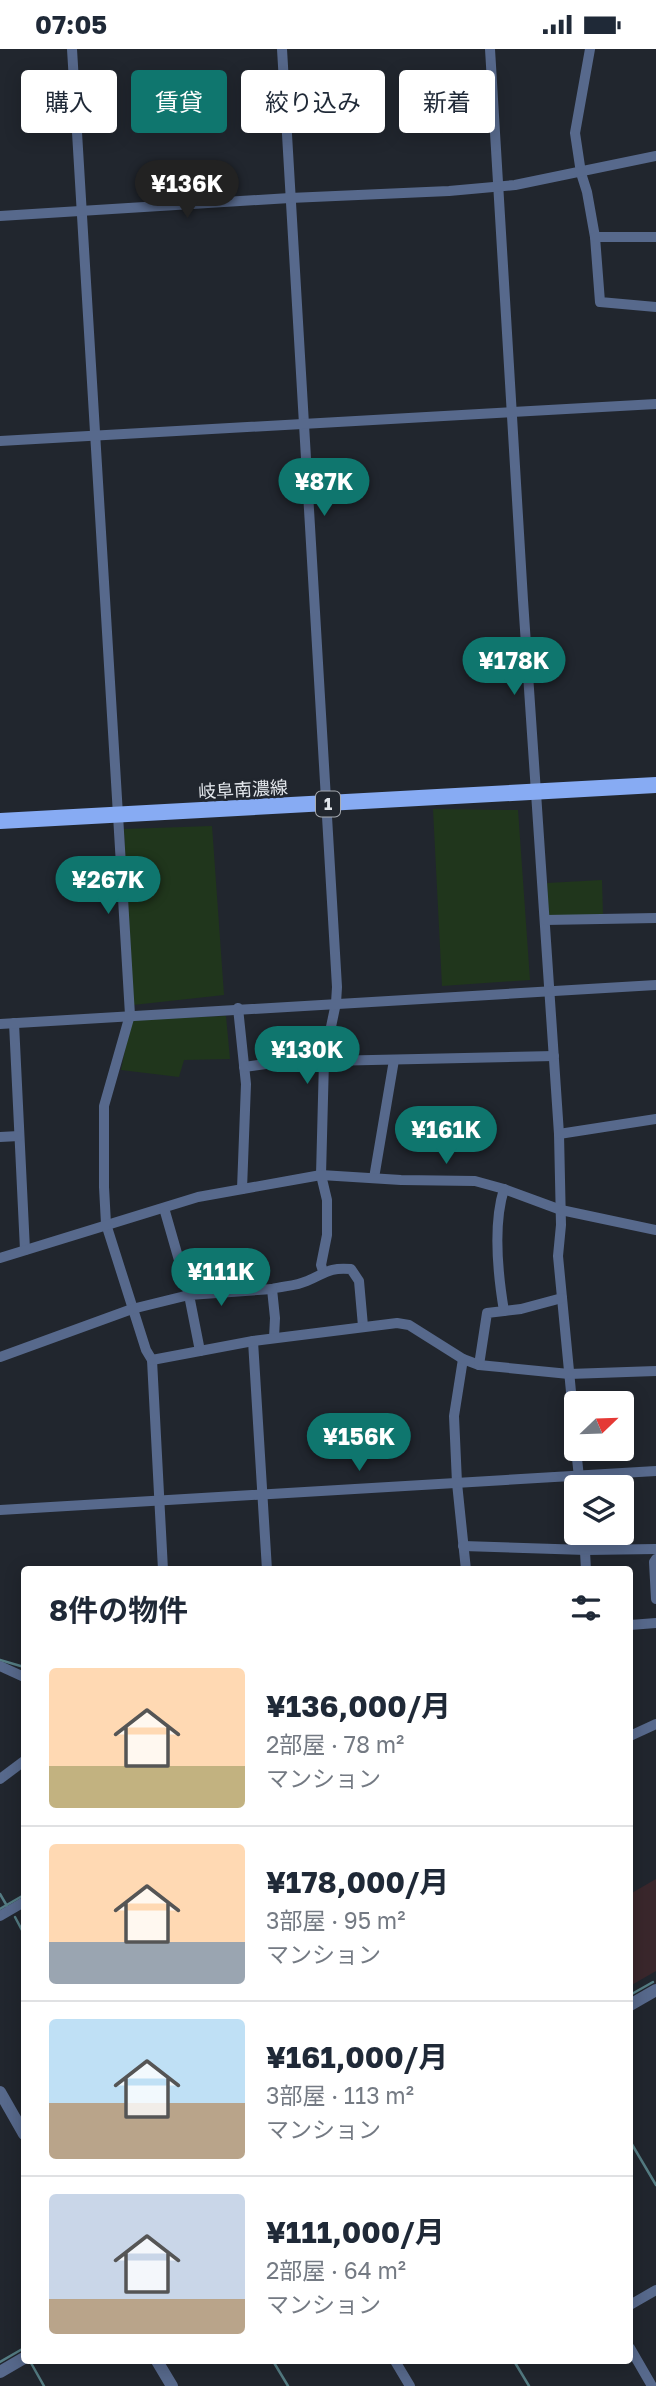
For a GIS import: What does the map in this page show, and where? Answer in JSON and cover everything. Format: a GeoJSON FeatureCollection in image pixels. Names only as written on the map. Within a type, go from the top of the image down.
{"type":"FeatureCollection","features":[{"type":"Feature","properties":{"kind":"main road","name":"岐阜南濃線"},"geometry":{"type":"LineString","coordinates":[[0,821],[656,785]]}},
{"type":"Feature","properties":{"kind":"street"},"geometry":{"type":"LineString","coordinates":[[72,49],[130,1015],[104,1106],[106,1224],[132,1309],[152,1360],[163,1566]]}},
{"type":"Feature","properties":{"kind":"street"},"geometry":{"type":"LineString","coordinates":[[282,49],[337,987],[324,1060],[321,1175],[327,1200],[327,1235],[321,1265],[323,1271]]}},
{"type":"Feature","properties":{"kind":"street"},"geometry":{"type":"LineString","coordinates":[[490,49],[559,1134],[561,1210],[558,1256],[571,1391]]}},
{"type":"Feature","properties":{"kind":"street"},"geometry":{"type":"LineString","coordinates":[[590,49],[575,133],[580,173],[587,192],[595,237],[600,302],[656,307]]}},
{"type":"Feature","properties":{"kind":"street"},"geometry":{"type":"LineString","coordinates":[[0,216],[515,185],[656,156]]}},
{"type":"Feature","properties":{"kind":"street"},"geometry":{"type":"LineString","coordinates":[[595,237],[656,237]]}},
{"type":"Feature","properties":{"kind":"street"},"geometry":{"type":"LineString","coordinates":[[0,441],[656,404]]}},
{"type":"Feature","properties":{"kind":"street"},"geometry":{"type":"LineString","coordinates":[[545,920],[656,918]]}},
{"type":"Feature","properties":{"kind":"street"},"geometry":{"type":"LineString","coordinates":[[0,1024],[656,985]]}},
{"type":"Feature","properties":{"kind":"street"},"geometry":{"type":"LineString","coordinates":[[238,1008],[246,1084],[242,1189]]}},
{"type":"Feature","properties":{"kind":"street"},"geometry":{"type":"LineString","coordinates":[[14,1023],[25,1250]]}},
{"type":"Feature","properties":{"kind":"street"},"geometry":{"type":"LineString","coordinates":[[244,1067],[324,1060],[554,1056]]}},
{"type":"Feature","properties":{"kind":"street"},"geometry":{"type":"LineString","coordinates":[[374,1178],[394,1060]]}},
{"type":"Feature","properties":{"kind":"street"},"geometry":{"type":"LineString","coordinates":[[559,1134],[656,1119]]}},
{"type":"Feature","properties":{"kind":"street"},"geometry":{"type":"LineString","coordinates":[[0,1137],[19,1136]]}},
{"type":"Feature","properties":{"kind":"street"},"geometry":{"type":"LineString","coordinates":[[0,1258],[198,1197],[321,1175],[475,1181],[561,1210],[656,1230]]}},
{"type":"Feature","properties":{"kind":"street"},"geometry":{"type":"LineString","coordinates":[[504,1189],[498,1249],[504,1311]]}},
{"type":"Feature","properties":{"kind":"street"},"geometry":{"type":"LineString","coordinates":[[164,1208],[189,1295],[200,1351]]}},
{"type":"Feature","properties":{"kind":"street"},"geometry":{"type":"LineString","coordinates":[[0,1357],[132,1309],[189,1295],[272,1289],[304,1282],[323,1271],[336,1268],[351,1269],[359,1281],[363,1326]]}},
{"type":"Feature","properties":{"kind":"street"},"geometry":{"type":"LineString","coordinates":[[272,1289],[274,1338]]}},
{"type":"Feature","properties":{"kind":"street"},"geometry":{"type":"LineString","coordinates":[[478,1365],[487,1313],[521,1309],[562,1298]]}},
{"type":"Feature","properties":{"kind":"street"},"geometry":{"type":"LineString","coordinates":[[152,1360],[253,1341],[397,1323],[409,1325],[463,1359],[478,1365],[569,1374],[656,1370]]}},
{"type":"Feature","properties":{"kind":"street"},"geometry":{"type":"LineString","coordinates":[[253,1341],[267,1566]]}},
{"type":"Feature","properties":{"kind":"street"},"geometry":{"type":"LineString","coordinates":[[463,1359],[454,1416],[457,1483],[466,1566]]}},
{"type":"Feature","properties":{"kind":"street"},"geometry":{"type":"LineString","coordinates":[[578,1461],[579,1475],[656,1471]]}},
{"type":"Feature","properties":{"kind":"street"},"geometry":{"type":"LineString","coordinates":[[0,1510],[564,1476]]}},
{"type":"Feature","properties":{"kind":"street"},"geometry":{"type":"LineString","coordinates":[[585,1545],[586,1566]]}},
{"type":"Feature","properties":{"kind":"street"},"geometry":{"type":"LineString","coordinates":[[463,1546],[656,1549]]}},
{"type":"Feature","properties":{"kind":"street"},"geometry":{"type":"LineString","coordinates":[[656,1559],[656,1599]]}},
{"type":"Feature","properties":{"kind":"street"},"geometry":{"type":"LineString","coordinates":[[633,1625],[656,1623]]}},
{"type":"Feature","properties":{"kind":"street"},"geometry":{"type":"LineString","coordinates":[[0,1666],[21,1676]]}},
{"type":"Feature","properties":{"kind":"street"},"geometry":{"type":"LineString","coordinates":[[633,1735],[656,1724]]}},
{"type":"Feature","properties":{"kind":"street"},"geometry":{"type":"LineString","coordinates":[[0,1779],[21,1765]]}},
{"type":"Feature","properties":{"kind":"street"},"geometry":{"type":"LineString","coordinates":[[0,1916],[21,1904]]}},
{"type":"Feature","properties":{"kind":"street"},"geometry":{"type":"LineString","coordinates":[[633,2003],[656,1990]]}},
{"type":"Feature","properties":{"kind":"street"},"geometry":{"type":"LineString","coordinates":[[0,2092],[21,2129]]}},
{"type":"Feature","properties":{"kind":"street"},"geometry":{"type":"LineString","coordinates":[[633,2303],[656,2290]]}},
{"type":"Feature","properties":{"kind":"street"},"geometry":{"type":"LineString","coordinates":[[633,2353],[652,2386]]}},
{"type":"Feature","properties":{"kind":"street"},"geometry":{"type":"LineString","coordinates":[[0,2372],[21,2360]]}},
{"type":"Feature","properties":{"kind":"street"},"geometry":{"type":"LineString","coordinates":[[159,2364],[172,2386]]}},
{"type":"Feature","properties":{"kind":"street"},"geometry":{"type":"LineString","coordinates":[[397,2364],[410,2386]]}},
{"type":"Feature","properties":{"kind":"shaded area"},"geometry":{"type":"Polygon","coordinates":[[[656,1879],[656,1971],[633,1984],[633,1892],[656,1879]]]}},
{"type":"Feature","properties":{"kind":"green space"},"geometry":{"type":"Polygon","coordinates":[[[433,809],[518,810],[530,980],[442,986],[433,809]]]}},
{"type":"Feature","properties":{"kind":"green space"},"geometry":{"type":"Polygon","coordinates":[[[212,826],[224,995],[133,1005],[124,829],[212,826]]]}},
{"type":"Feature","properties":{"kind":"green space"},"geometry":{"type":"Polygon","coordinates":[[[602,880],[603,916],[549,917],[547,883],[602,880]]]}},
{"type":"Feature","properties":{"kind":"green space"},"geometry":{"type":"Polygon","coordinates":[[[226,1016],[230,1059],[184,1060],[179,1077],[121,1070],[131,1020],[226,1016]]]}},
{"type":"Feature","properties":{"kind":"waterway"},"geometry":{"type":"LineString","coordinates":[[0,1660],[21,1666]]}},
{"type":"Feature","properties":{"kind":"waterway"},"geometry":{"type":"LineString","coordinates":[[0,1894],[7,1906]]}},
{"type":"Feature","properties":{"kind":"waterway"},"geometry":{"type":"LineString","coordinates":[[0,1909],[21,1897]]}},
{"type":"Feature","properties":{"kind":"waterway"},"geometry":{"type":"LineString","coordinates":[[15,1917],[21,1928]]}},
{"type":"Feature","properties":{"kind":"waterway"},"geometry":{"type":"LineString","coordinates":[[633,1993],[653,1982]]}},
{"type":"Feature","properties":{"kind":"waterway"},"geometry":{"type":"LineString","coordinates":[[633,2146],[656,2185]]}},
{"type":"Feature","properties":{"kind":"waterway"},"geometry":{"type":"LineString","coordinates":[[0,2362],[21,2350]]}},
{"type":"Feature","properties":{"kind":"waterway"},"geometry":{"type":"LineString","coordinates":[[32,2364],[44,2386]]}},
{"type":"Feature","properties":{"kind":"waterway"},"geometry":{"type":"LineString","coordinates":[[275,2364],[288,2386]]}},
{"type":"Feature","properties":{"kind":"waterway"},"geometry":{"type":"LineString","coordinates":[[516,2364],[529,2386]]}}]}
